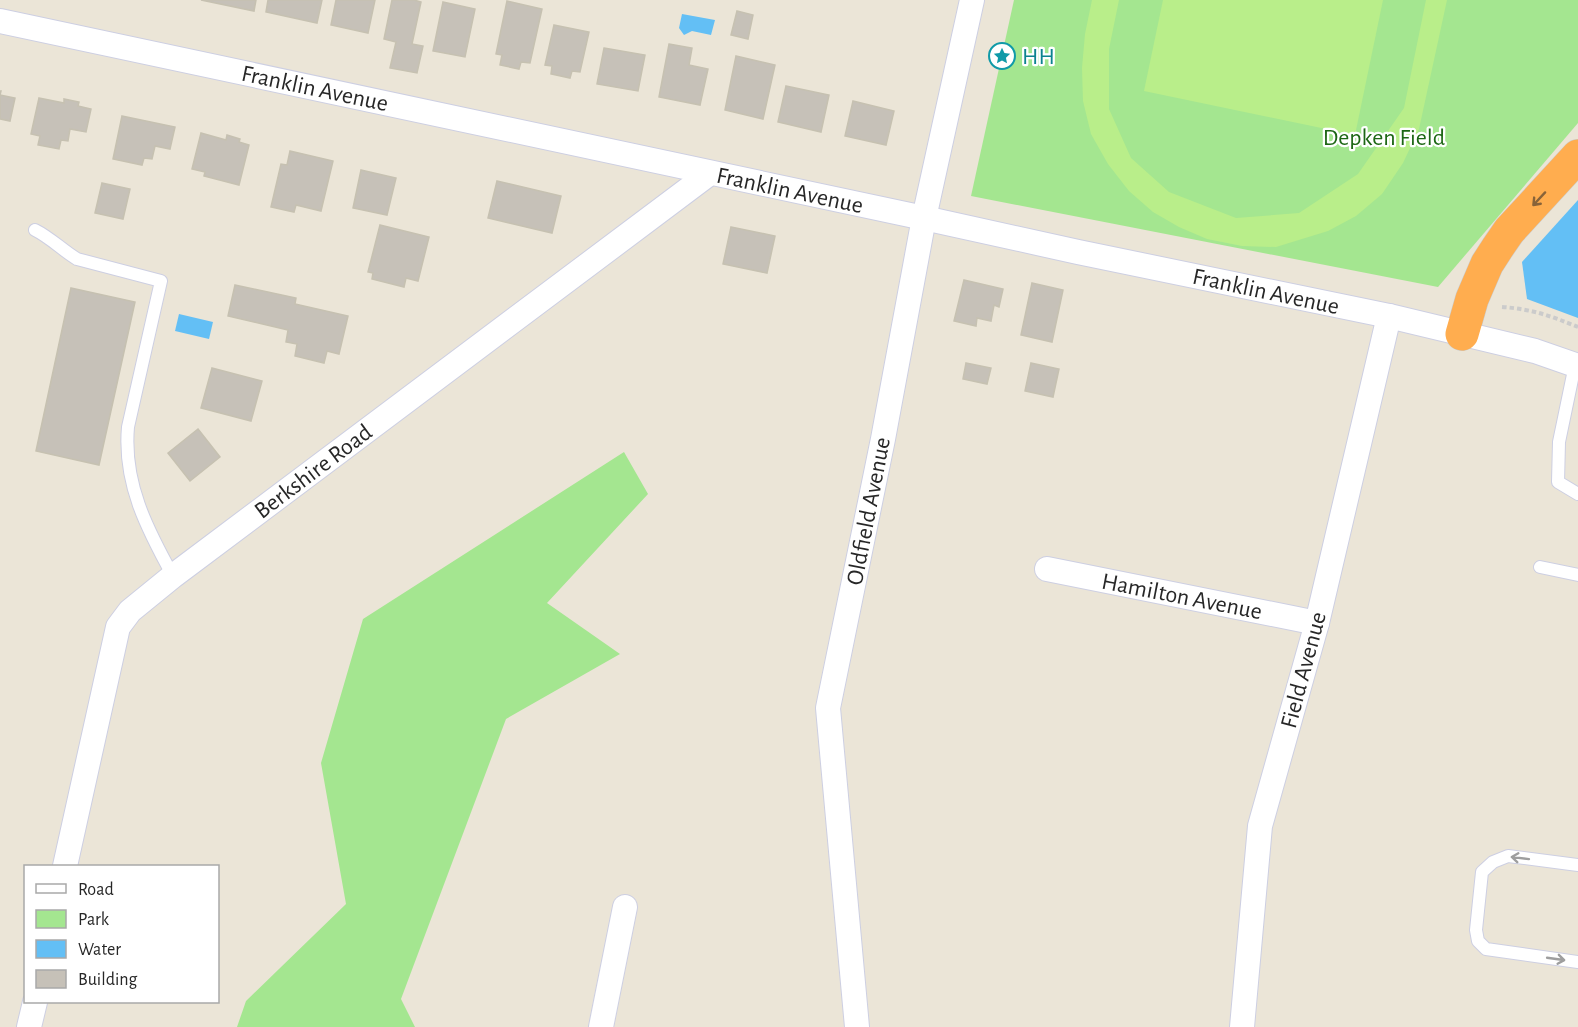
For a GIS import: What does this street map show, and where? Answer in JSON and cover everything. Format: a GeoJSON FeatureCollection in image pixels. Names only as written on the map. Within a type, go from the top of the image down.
{"type":"FeatureCollection","features":[{"type":"Feature","properties":{"kind":"highway"},"geometry":{"type":"LineString","coordinates":[[1462,334],[1472,299],[1487,264],[1498,247],[1509,231],[1578,156]]}},
{"type":"Feature","properties":{"kind":"street","name":"Oldfield Avenue"},"geometry":{"type":"LineString","coordinates":[[857,1027],[828,708],[883,439],[924,218],[972,0]]}},
{"type":"Feature","properties":{"kind":"street","name":"Franklin Avenue"},"geometry":{"type":"LineString","coordinates":[[0,21],[1078,252],[1389,316],[1535,351],[1577,366]]}},
{"type":"Feature","properties":{"kind":"street","name":"Berkshire Road"},"geometry":{"type":"LineString","coordinates":[[65,865],[118,627],[130,611],[173,576],[710,173]]}},
{"type":"Feature","properties":{"kind":"street","name":"Field Avenue"},"geometry":{"type":"LineString","coordinates":[[1242,1027],[1260,826],[1317,623],[1389,316]]}},
{"type":"Feature","properties":{"kind":"street","name":"Hamilton Avenue"},"geometry":{"type":"LineString","coordinates":[[1047,569],[1317,623]]}},
{"type":"Feature","properties":{"kind":"street"},"geometry":{"type":"LineString","coordinates":[[601,1027],[625,907]]}},
{"type":"Feature","properties":{"kind":"street"},"geometry":{"type":"LineString","coordinates":[[29,1027],[35,1003]]}},
{"type":"Feature","properties":{"kind":"lane"},"geometry":{"type":"LineString","coordinates":[[35,230],[47,236],[77,259],[161,281],[128,428],[127,443],[128,461],[138,503],[154,542],[173,576]]}},
{"type":"Feature","properties":{"kind":"lane"},"geometry":{"type":"LineString","coordinates":[[1577,366],[1559,442],[1558,482],[1578,494]]}},
{"type":"Feature","properties":{"kind":"lane"},"geometry":{"type":"LineString","coordinates":[[1540,567],[1578,575]]}},
{"type":"Feature","properties":{"kind":"lane"},"geometry":{"type":"LineString","coordinates":[[1578,865],[1508,856],[1493,862],[1482,872],[1476,930],[1478,941],[1486,950],[1578,962]]}},
{"type":"Feature","properties":{"kind":"path"},"geometry":{"type":"LineString","coordinates":[[1502,307],[1525,308],[1578,327]]}},
{"type":"Feature","properties":{"kind":"green space","name":"Depken Field"},"geometry":{"type":"Polygon","coordinates":[[[1014,0],[1578,0],[1578,123],[1438,287],[971,196],[1014,0]]]}},
{"type":"Feature","properties":{"kind":"green space"},"geometry":{"type":"Polygon","coordinates":[[[1092,0],[1119,0],[1109,49],[1109,109],[1131,158],[1169,192],[1236,218],[1299,213],[1358,174],[1404,108],[1426,0],[1447,0],[1419,129],[1403,163],[1382,194],[1356,216],[1328,231],[1276,247],[1242,246],[1207,239],[1179,227],[1153,212],[1129,191],[1108,164],[1091,134],[1083,101],[1082,68],[1085,34],[1092,0]]]}},
{"type":"Feature","properties":{"kind":"green space"},"geometry":{"type":"Polygon","coordinates":[[[1163,0],[1383,0],[1355,135],[1144,91],[1163,0]]]}},
{"type":"Feature","properties":{"kind":"green space"},"geometry":{"type":"Polygon","coordinates":[[[624,452],[648,494],[547,603],[620,654],[506,719],[401,999],[415,1027],[237,1027],[246,1001],[346,904],[321,763],[363,619],[624,452]]]}},
{"type":"Feature","properties":{"kind":"water"},"geometry":{"type":"Polygon","coordinates":[[[682,14],[715,20],[711,35],[692,31],[684,35],[679,28],[682,14]]]}},
{"type":"Feature","properties":{"kind":"water"},"geometry":{"type":"Polygon","coordinates":[[[1578,200],[1578,318],[1527,299],[1522,262],[1578,200]]]}},
{"type":"Feature","properties":{"kind":"water"},"geometry":{"type":"Polygon","coordinates":[[[179,314],[213,322],[209,339],[175,331],[179,314]]]}},
{"type":"Feature","properties":{"kind":"building"},"geometry":{"type":"Polygon","coordinates":[[[201,0],[256,0],[254,11],[201,0]]]}},
{"type":"Feature","properties":{"kind":"building"},"geometry":{"type":"Polygon","coordinates":[[[268,0],[322,0],[317,23],[266,12],[268,0]]]}},
{"type":"Feature","properties":{"kind":"building"},"geometry":{"type":"Polygon","coordinates":[[[336,0],[375,0],[368,33],[331,25],[336,0]]]}},
{"type":"Feature","properties":{"kind":"building"},"geometry":{"type":"Polygon","coordinates":[[[392,0],[421,2],[412,44],[423,46],[417,73],[390,68],[396,42],[384,39],[392,0]]]}},
{"type":"Feature","properties":{"kind":"building"},"geometry":{"type":"Polygon","coordinates":[[[507,1],[542,9],[530,63],[521,62],[519,69],[500,65],[502,55],[496,54],[507,1]]]}},
{"type":"Feature","properties":{"kind":"building"},"geometry":{"type":"Polygon","coordinates":[[[443,2],[475,9],[465,57],[433,51],[443,2]]]}},
{"type":"Feature","properties":{"kind":"building"},"geometry":{"type":"Polygon","coordinates":[[[737,11],[753,15],[748,39],[731,35],[737,11]]]}},
{"type":"Feature","properties":{"kind":"building"},"geometry":{"type":"Polygon","coordinates":[[[554,25],[589,32],[580,72],[572,71],[570,78],[551,74],[552,66],[545,65],[554,25]]]}},
{"type":"Feature","properties":{"kind":"building"},"geometry":{"type":"Polygon","coordinates":[[[669,44],[692,48],[689,65],[708,69],[700,105],[659,97],[669,44]]]}},
{"type":"Feature","properties":{"kind":"building"},"geometry":{"type":"Polygon","coordinates":[[[604,48],[645,55],[638,91],[597,84],[604,48]]]}},
{"type":"Feature","properties":{"kind":"building"},"geometry":{"type":"Polygon","coordinates":[[[736,56],[775,65],[763,119],[725,110],[736,56]]]}},
{"type":"Feature","properties":{"kind":"building"},"geometry":{"type":"Polygon","coordinates":[[[786,86],[829,95],[821,132],[778,122],[786,86]]]}},
{"type":"Feature","properties":{"kind":"building"},"geometry":{"type":"Polygon","coordinates":[[[0,95],[15,98],[10,121],[0,119],[0,95]]]}},
{"type":"Feature","properties":{"kind":"building"},"geometry":{"type":"Polygon","coordinates":[[[39,98],[64,103],[64,99],[79,102],[78,106],[91,109],[86,132],[70,129],[68,141],[61,140],[59,149],[38,145],[40,136],[31,134],[39,98]]]}},
{"type":"Feature","properties":{"kind":"building"},"geometry":{"type":"Polygon","coordinates":[[[853,101],[894,111],[886,145],[845,136],[853,101]]]}},
{"type":"Feature","properties":{"kind":"building"},"geometry":{"type":"Polygon","coordinates":[[[122,116],[175,127],[170,149],[155,146],[152,159],[144,158],[142,165],[113,159],[122,116]]]}},
{"type":"Feature","properties":{"kind":"building"},"geometry":{"type":"Polygon","coordinates":[[[201,133],[226,140],[227,135],[249,145],[239,185],[204,176],[205,172],[192,169],[201,133]]]}},
{"type":"Feature","properties":{"kind":"building"},"geometry":{"type":"Polygon","coordinates":[[[290,151],[333,161],[321,211],[296,205],[294,212],[271,207],[281,164],[287,165],[290,151]]]}},
{"type":"Feature","properties":{"kind":"building"},"geometry":{"type":"Polygon","coordinates":[[[361,170],[396,178],[387,215],[353,208],[361,170]]]}},
{"type":"Feature","properties":{"kind":"building"},"geometry":{"type":"Polygon","coordinates":[[[497,181],[561,196],[552,233],[488,218],[497,181]]]}},
{"type":"Feature","properties":{"kind":"building"},"geometry":{"type":"Polygon","coordinates":[[[102,183],[130,189],[123,219],[95,213],[102,183]]]}},
{"type":"Feature","properties":{"kind":"building"},"geometry":{"type":"Polygon","coordinates":[[[380,225],[429,237],[418,281],[406,278],[404,287],[372,279],[373,273],[368,272],[380,225]]]}},
{"type":"Feature","properties":{"kind":"building"},"geometry":{"type":"Polygon","coordinates":[[[731,227],[775,236],[767,273],[723,264],[731,227]]]}},
{"type":"Feature","properties":{"kind":"building"},"geometry":{"type":"Polygon","coordinates":[[[964,280],[1003,289],[999,307],[994,305],[991,321],[977,318],[976,326],[954,321],[964,280]]]}},
{"type":"Feature","properties":{"kind":"building"},"geometry":{"type":"Polygon","coordinates":[[[1032,283],[1063,290],[1052,342],[1021,335],[1032,283]]]}},
{"type":"Feature","properties":{"kind":"building"},"geometry":{"type":"Polygon","coordinates":[[[235,285],[296,298],[295,304],[348,316],[339,354],[327,351],[324,363],[295,356],[297,344],[286,342],[288,330],[228,316],[235,285]]]}},
{"type":"Feature","properties":{"kind":"building"},"geometry":{"type":"Polygon","coordinates":[[[71,288],[135,302],[99,465],[36,451],[71,288]]]}},
{"type":"Feature","properties":{"kind":"building"},"geometry":{"type":"Polygon","coordinates":[[[966,363],[991,368],[987,384],[963,379],[966,363]]]}},
{"type":"Feature","properties":{"kind":"building"},"geometry":{"type":"Polygon","coordinates":[[[1031,363],[1059,369],[1053,397],[1025,391],[1031,363]]]}},
{"type":"Feature","properties":{"kind":"building"},"geometry":{"type":"Polygon","coordinates":[[[212,368],[262,381],[251,421],[201,408],[212,368]]]}},
{"type":"Feature","properties":{"kind":"building"},"geometry":{"type":"Polygon","coordinates":[[[198,429],[220,457],[190,481],[168,453],[198,429]]]}},
{"type":"Feature","properties":{"kind":"place","name":"HH"},"geometry":{"type":"Point","coordinates":[1002,56]}}]}
